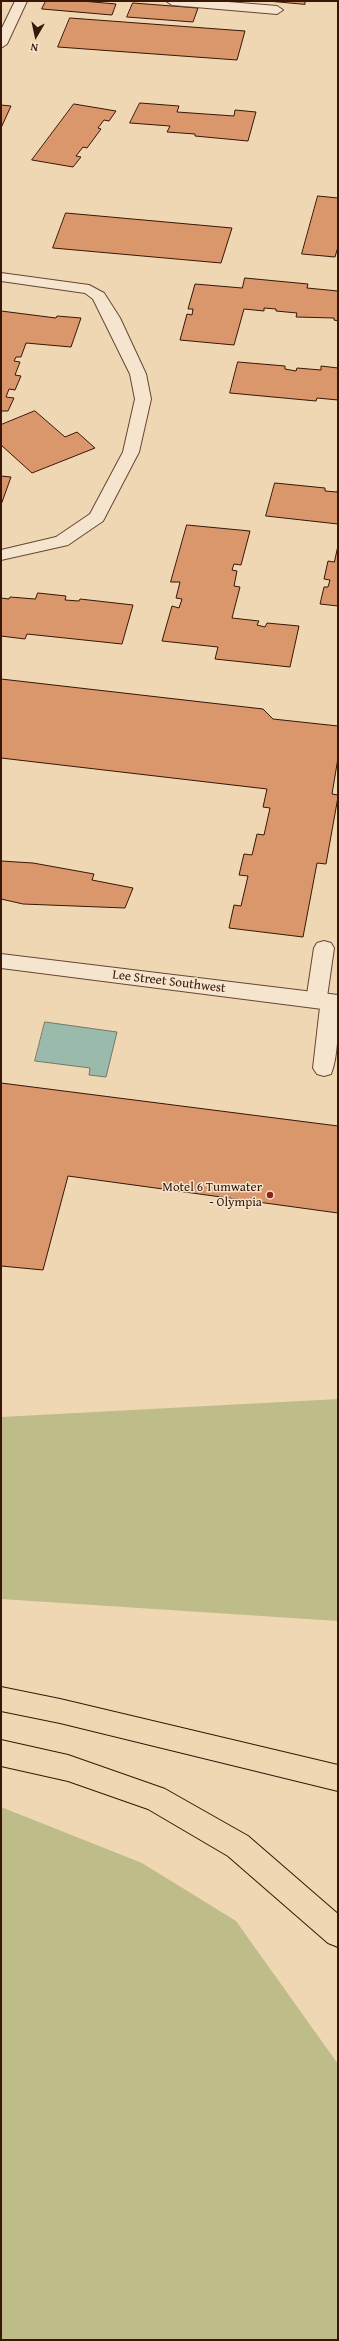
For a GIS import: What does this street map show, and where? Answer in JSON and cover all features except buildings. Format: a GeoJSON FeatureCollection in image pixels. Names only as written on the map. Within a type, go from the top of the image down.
{"type":"FeatureCollection","features":[{"type":"Feature","properties":{"kind":"highway"},"geometry":{"type":"LineString","coordinates":[[1,1699],[60,1711],[338,1778]]}},
{"type":"Feature","properties":{"kind":"highway"},"geometry":{"type":"LineString","coordinates":[[1,1753],[68,1768],[155,1798],[238,1846],[332,1925],[338,1933]]}},
{"type":"Feature","properties":{"kind":"street"},"geometry":{"type":"LineString","coordinates":[[1,44],[21,1]]}},
{"type":"Feature","properties":{"kind":"street"},"geometry":{"type":"LineString","coordinates":[[172,1],[277,10]]}},
{"type":"Feature","properties":{"kind":"street"},"geometry":{"type":"LineString","coordinates":[[1,277],[89,289],[99,296],[112,318],[138,374],[143,399],[131,452],[98,517],[62,541],[1,555]]}},
{"type":"Feature","properties":{"kind":"street"},"geometry":{"type":"LineString","coordinates":[[324,948],[328,1002],[324,1068]]}},
{"type":"Feature","properties":{"kind":"street","name":"Lee Street Southwest"},"geometry":{"type":"LineString","coordinates":[[1,961],[328,1002]]}},
{"type":"Feature","properties":{"kind":"shaded area"},"geometry":{"type":"Polygon","coordinates":[[[45,1022],[117,1032],[106,1077],[89,1075],[90,1068],[35,1061],[45,1022]]]}},
{"type":"Feature","properties":{"kind":"shaded area"},"geometry":{"type":"Polygon","coordinates":[[[338,1399],[338,1621],[1,1599],[1,1417],[338,1399]]]}},
{"type":"Feature","properties":{"kind":"shaded area"},"geometry":{"type":"Polygon","coordinates":[[[1,1807],[142,1863],[236,1921],[338,2064],[338,2340],[1,2340],[1,1807]]]}},
{"type":"Feature","properties":{"kind":"place","name":"Motel 6 Tumwater - Olympia"},"geometry":{"type":"Point","coordinates":[270,1195]}}]}
